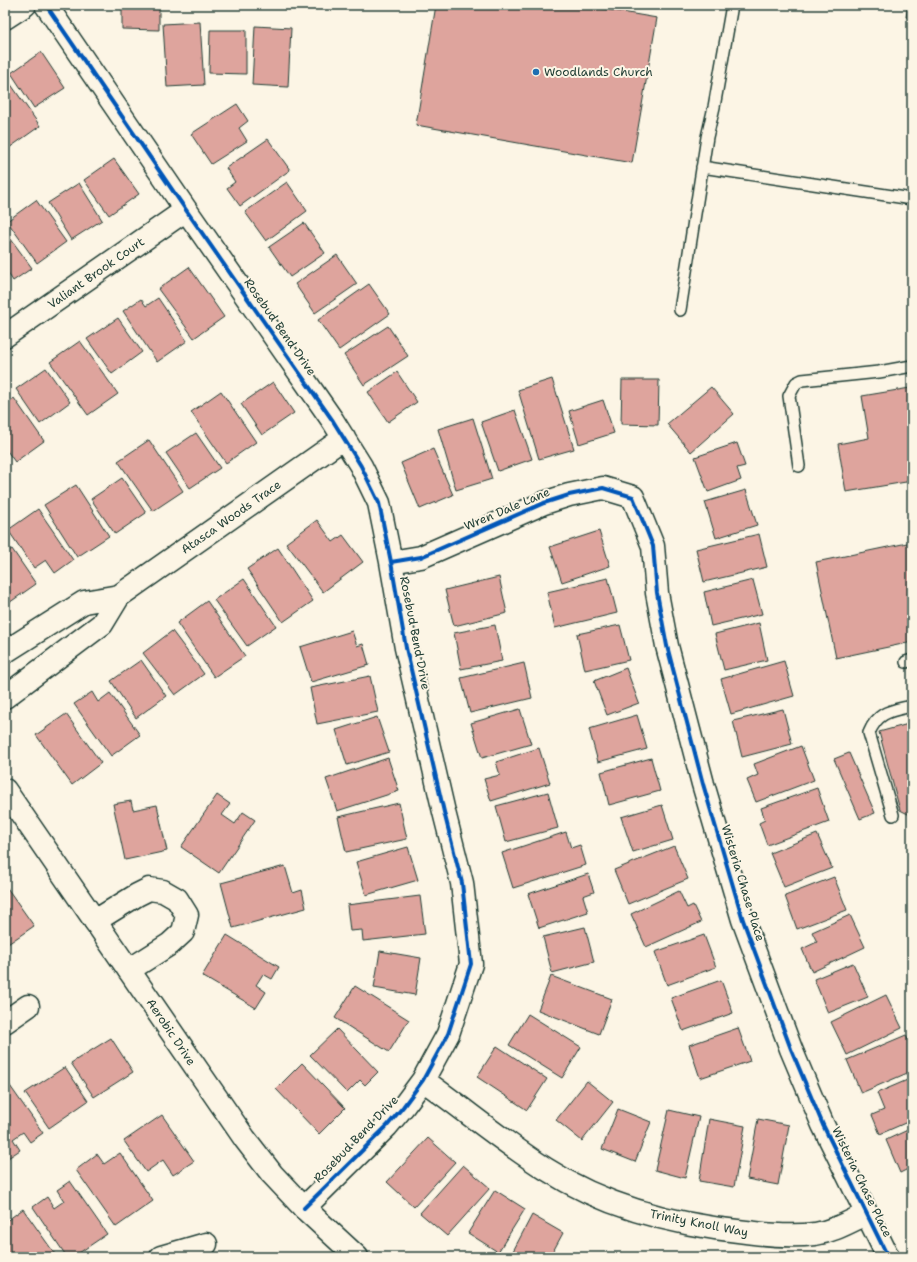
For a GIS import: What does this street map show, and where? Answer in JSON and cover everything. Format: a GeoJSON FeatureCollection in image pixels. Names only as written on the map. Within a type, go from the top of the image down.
{"type":"FeatureCollection","features":[{"type":"Feature","properties":{"kind":"street"},"geometry":{"type":"LineString","coordinates":[[5,18],[24,5]]}},
{"type":"Feature","properties":{"kind":"street","name":"Rosebud Bend Drive"},"geometry":{"type":"LineString","coordinates":[[46,5],[344,438],[361,466],[379,504],[406,648],[462,883],[471,964],[448,1034],[423,1080],[387,1126],[304,1208]]}},
{"type":"Feature","properties":{"kind":"street","name":"Valiant Brook Court"},"geometry":{"type":"LineString","coordinates":[[5,336],[186,210]]}},
{"type":"Feature","properties":{"kind":"street","name":"Atasca Woods Trace"},"geometry":{"type":"LineString","coordinates":[[5,697],[102,624],[119,596],[344,438]]}},
{"type":"Feature","properties":{"kind":"street","name":"Wren Dale Lane"},"geometry":{"type":"LineString","coordinates":[[391,562],[421,557],[544,503],[569,495],[603,488],[634,497]]}},
{"type":"Feature","properties":{"kind":"street","name":"Wisteria Chase Place"},"geometry":{"type":"LineString","coordinates":[[634,497],[653,546],[657,593],[666,646],[701,777],[743,920],[814,1106],[888,1257]]}},
{"type":"Feature","properties":{"kind":"street","name":"Atasca Woods Trace"},"geometry":{"type":"LineString","coordinates":[[5,652],[84,602],[119,596]]}},
{"type":"Feature","properties":{"kind":"street","name":"Aerobic Drive"},"geometry":{"type":"LineString","coordinates":[[5,790],[245,1139],[272,1174],[304,1208],[356,1257]]}},
{"type":"Feature","properties":{"kind":"street"},"geometry":{"type":"LineString","coordinates":[[95,921],[137,894],[149,889],[163,891],[177,899],[186,915],[183,932],[170,944],[129,970]]}},
{"type":"Feature","properties":{"kind":"street"},"geometry":{"type":"LineString","coordinates":[[5,1022],[28,1006]]}},
{"type":"Feature","properties":{"kind":"street","name":"Trinity Knoll Way"},"geometry":{"type":"LineString","coordinates":[[423,1080],[546,1169],[572,1184],[604,1199],[647,1214],[721,1230],[788,1236],[815,1234],[837,1228],[866,1214]]}},
{"type":"Feature","properties":{"kind":"street"},"geometry":{"type":"LineString","coordinates":[[161,1257],[206,1244]]}},
{"type":"Feature","properties":{"kind":"lane"},"geometry":{"type":"LineString","coordinates":[[680,310],[702,167],[732,5]]}},
{"type":"Feature","properties":{"kind":"lane"},"geometry":{"type":"LineString","coordinates":[[702,167],[912,199]]}},
{"type":"Feature","properties":{"kind":"lane"},"geometry":{"type":"LineString","coordinates":[[799,466],[789,396],[796,383],[802,380],[878,372],[912,366]]}},
{"type":"Feature","properties":{"kind":"lane"},"geometry":{"type":"LineString","coordinates":[[894,815],[869,734],[873,723],[880,716],[891,711],[912,706]]}},
{"type":"Feature","properties":{"kind":"building"},"geometry":{"type":"Polygon","coordinates":[[[122,5],[159,5],[159,30],[122,29],[122,5]]]}},
{"type":"Feature","properties":{"kind":"building","name":"Woodlands Church"},"geometry":{"type":"Polygon","coordinates":[[[436,5],[581,5],[657,18],[632,163],[416,125],[436,5]]]}},
{"type":"Feature","properties":{"kind":"building"},"geometry":{"type":"Polygon","coordinates":[[[908,5],[912,5],[912,18],[906,17],[908,5]]]}},
{"type":"Feature","properties":{"kind":"building"},"geometry":{"type":"Polygon","coordinates":[[[200,22],[204,85],[167,87],[163,24],[200,22]]]}},
{"type":"Feature","properties":{"kind":"building"},"geometry":{"type":"Polygon","coordinates":[[[255,26],[291,28],[288,87],[252,85],[255,26]]]}},
{"type":"Feature","properties":{"kind":"building"},"geometry":{"type":"Polygon","coordinates":[[[210,30],[246,30],[246,74],[209,73],[210,30]]]}},
{"type":"Feature","properties":{"kind":"building"},"geometry":{"type":"Polygon","coordinates":[[[41,52],[65,88],[34,108],[11,73],[41,52]]]}},
{"type":"Feature","properties":{"kind":"building"},"geometry":{"type":"Polygon","coordinates":[[[5,76],[40,126],[9,148],[5,141],[5,76]]]}},
{"type":"Feature","properties":{"kind":"building"},"geometry":{"type":"Polygon","coordinates":[[[237,104],[248,121],[239,128],[247,141],[211,164],[191,134],[237,104]]]}},
{"type":"Feature","properties":{"kind":"building"},"geometry":{"type":"Polygon","coordinates":[[[268,139],[290,170],[240,206],[227,188],[235,182],[226,168],[268,139]]]}},
{"type":"Feature","properties":{"kind":"building"},"geometry":{"type":"Polygon","coordinates":[[[114,159],[139,194],[109,215],[84,180],[114,159]]]}},
{"type":"Feature","properties":{"kind":"building"},"geometry":{"type":"Polygon","coordinates":[[[287,182],[307,211],[266,241],[245,212],[287,182]]]}},
{"type":"Feature","properties":{"kind":"building"},"geometry":{"type":"Polygon","coordinates":[[[79,183],[102,220],[71,240],[48,203],[79,183]]]}},
{"type":"Feature","properties":{"kind":"building"},"geometry":{"type":"Polygon","coordinates":[[[36,200],[66,242],[37,263],[7,221],[36,200]]]}},
{"type":"Feature","properties":{"kind":"building"},"geometry":{"type":"Polygon","coordinates":[[[304,223],[325,253],[290,277],[269,247],[304,223]]]}},
{"type":"Feature","properties":{"kind":"building"},"geometry":{"type":"Polygon","coordinates":[[[5,231],[32,268],[13,281],[8,273],[5,275],[5,231]]]}},
{"type":"Feature","properties":{"kind":"building"},"geometry":{"type":"Polygon","coordinates":[[[337,255],[357,284],[315,313],[295,284],[337,255]]]}},
{"type":"Feature","properties":{"kind":"building"},"geometry":{"type":"Polygon","coordinates":[[[189,267],[224,317],[194,338],[158,289],[189,267]]]}},
{"type":"Feature","properties":{"kind":"building"},"geometry":{"type":"Polygon","coordinates":[[[369,284],[390,314],[339,350],[318,320],[369,284]]]}},
{"type":"Feature","properties":{"kind":"building"},"geometry":{"type":"Polygon","coordinates":[[[158,298],[187,341],[157,362],[123,311],[141,299],[146,306],[158,298]]]}},
{"type":"Feature","properties":{"kind":"building"},"geometry":{"type":"Polygon","coordinates":[[[118,318],[142,352],[112,374],[87,339],[118,318]]]}},
{"type":"Feature","properties":{"kind":"building"},"geometry":{"type":"Polygon","coordinates":[[[388,326],[408,356],[364,385],[344,355],[388,326]]]}},
{"type":"Feature","properties":{"kind":"building"},"geometry":{"type":"Polygon","coordinates":[[[80,341],[118,394],[88,415],[50,362],[80,341]]]}},
{"type":"Feature","properties":{"kind":"building"},"geometry":{"type":"Polygon","coordinates":[[[46,368],[70,402],[40,424],[16,389],[46,368]]]}},
{"type":"Feature","properties":{"kind":"building"},"geometry":{"type":"Polygon","coordinates":[[[397,372],[417,402],[388,422],[368,392],[397,372]]]}},
{"type":"Feature","properties":{"kind":"building"},"geometry":{"type":"Polygon","coordinates":[[[552,379],[574,449],[539,459],[518,390],[552,379]]]}},
{"type":"Feature","properties":{"kind":"building"},"geometry":{"type":"Polygon","coordinates":[[[622,380],[659,380],[658,425],[621,424],[622,380]]]}},
{"type":"Feature","properties":{"kind":"building"},"geometry":{"type":"Polygon","coordinates":[[[273,382],[294,413],[262,435],[241,404],[273,382]]]}},
{"type":"Feature","properties":{"kind":"building"},"geometry":{"type":"Polygon","coordinates":[[[711,387],[734,414],[691,452],[667,424],[711,387]]]}},
{"type":"Feature","properties":{"kind":"building"},"geometry":{"type":"Polygon","coordinates":[[[910,388],[912,398],[912,481],[846,492],[838,444],[869,438],[862,396],[910,388]]]}},
{"type":"Feature","properties":{"kind":"building"},"geometry":{"type":"Polygon","coordinates":[[[221,391],[256,442],[226,463],[191,412],[221,391]]]}},
{"type":"Feature","properties":{"kind":"building"},"geometry":{"type":"Polygon","coordinates":[[[14,398],[44,441],[15,462],[5,448],[5,404],[14,398]]]}},
{"type":"Feature","properties":{"kind":"building"},"geometry":{"type":"Polygon","coordinates":[[[603,400],[614,433],[579,444],[569,411],[603,400]]]}},
{"type":"Feature","properties":{"kind":"building"},"geometry":{"type":"Polygon","coordinates":[[[515,410],[532,459],[498,471],[481,422],[515,410]]]}},
{"type":"Feature","properties":{"kind":"building"},"geometry":{"type":"Polygon","coordinates":[[[473,418],[492,479],[456,490],[438,429],[473,418]]]}},
{"type":"Feature","properties":{"kind":"building"},"geometry":{"type":"Polygon","coordinates":[[[196,433],[220,468],[190,488],[166,453],[196,433]]]}},
{"type":"Feature","properties":{"kind":"building"},"geometry":{"type":"Polygon","coordinates":[[[149,440],[183,491],[153,511],[118,461],[149,440]]]}},
{"type":"Feature","properties":{"kind":"building"},"geometry":{"type":"Polygon","coordinates":[[[737,443],[745,466],[737,468],[741,480],[708,492],[695,457],[737,443]]]}},
{"type":"Feature","properties":{"kind":"building"},"geometry":{"type":"Polygon","coordinates":[[[433,449],[453,495],[420,509],[401,463],[433,449]]]}},
{"type":"Feature","properties":{"kind":"building"},"geometry":{"type":"Polygon","coordinates":[[[122,478],[146,513],[115,534],[91,499],[122,478]]]}},
{"type":"Feature","properties":{"kind":"building"},"geometry":{"type":"Polygon","coordinates":[[[76,485],[109,536],[77,557],[44,505],[76,485]]]}},
{"type":"Feature","properties":{"kind":"building"},"geometry":{"type":"Polygon","coordinates":[[[746,490],[757,525],[716,538],[705,502],[746,490]]]}},
{"type":"Feature","properties":{"kind":"building"},"geometry":{"type":"Polygon","coordinates":[[[38,509],[73,560],[55,573],[46,560],[34,568],[8,530],[38,509]]]}},
{"type":"Feature","properties":{"kind":"building"},"geometry":{"type":"Polygon","coordinates":[[[317,520],[333,542],[343,535],[363,562],[323,592],[286,543],[317,520]]]}},
{"type":"Feature","properties":{"kind":"building"},"geometry":{"type":"Polygon","coordinates":[[[599,531],[610,566],[562,582],[550,547],[599,531]]]}},
{"type":"Feature","properties":{"kind":"building"},"geometry":{"type":"Polygon","coordinates":[[[759,534],[767,567],[704,582],[696,549],[759,534]]]}},
{"type":"Feature","properties":{"kind":"building"},"geometry":{"type":"Polygon","coordinates":[[[912,542],[912,642],[836,658],[816,562],[912,542]]]}},
{"type":"Feature","properties":{"kind":"building"},"geometry":{"type":"Polygon","coordinates":[[[278,548],[313,601],[283,622],[247,569],[278,548]]]}},
{"type":"Feature","properties":{"kind":"building"},"geometry":{"type":"Polygon","coordinates":[[[12,549],[36,584],[6,605],[5,553],[12,549]]]}},
{"type":"Feature","properties":{"kind":"building"},"geometry":{"type":"Polygon","coordinates":[[[499,577],[507,613],[454,626],[445,590],[499,577]]]}},
{"type":"Feature","properties":{"kind":"building"},"geometry":{"type":"Polygon","coordinates":[[[608,578],[617,613],[555,628],[547,592],[608,578]]]}},
{"type":"Feature","properties":{"kind":"building"},"geometry":{"type":"Polygon","coordinates":[[[244,579],[276,626],[247,646],[214,600],[244,579]]]}},
{"type":"Feature","properties":{"kind":"building"},"geometry":{"type":"Polygon","coordinates":[[[753,580],[762,614],[711,626],[704,592],[753,580]]]}},
{"type":"Feature","properties":{"kind":"building"},"geometry":{"type":"Polygon","coordinates":[[[207,601],[245,656],[214,677],[177,623],[207,601]]]}},
{"type":"Feature","properties":{"kind":"building"},"geometry":{"type":"Polygon","coordinates":[[[759,623],[767,660],[724,670],[715,634],[759,623]]]}},
{"type":"Feature","properties":{"kind":"building"},"geometry":{"type":"Polygon","coordinates":[[[495,625],[502,661],[461,669],[454,633],[495,625]]]}},
{"type":"Feature","properties":{"kind":"building"},"geometry":{"type":"Polygon","coordinates":[[[620,625],[629,660],[585,670],[577,634],[620,625]]]}},
{"type":"Feature","properties":{"kind":"building"},"geometry":{"type":"Polygon","coordinates":[[[172,631],[204,674],[175,695],[143,653],[172,631]]]}},
{"type":"Feature","properties":{"kind":"building"},"geometry":{"type":"Polygon","coordinates":[[[352,631],[357,646],[363,644],[369,665],[311,682],[300,647],[352,631]]]}},
{"type":"Feature","properties":{"kind":"building"},"geometry":{"type":"Polygon","coordinates":[[[141,660],[166,696],[136,718],[111,681],[141,660]]]}},
{"type":"Feature","properties":{"kind":"building"},"geometry":{"type":"Polygon","coordinates":[[[784,661],[794,696],[731,714],[721,679],[784,661]]]}},
{"type":"Feature","properties":{"kind":"building"},"geometry":{"type":"Polygon","coordinates":[[[524,663],[532,698],[470,713],[461,678],[524,663]]]}},
{"type":"Feature","properties":{"kind":"building"},"geometry":{"type":"Polygon","coordinates":[[[626,668],[639,703],[607,715],[594,681],[626,668]]]}},
{"type":"Feature","properties":{"kind":"building"},"geometry":{"type":"Polygon","coordinates":[[[370,676],[378,712],[317,724],[310,688],[370,676]]]}},
{"type":"Feature","properties":{"kind":"building"},"geometry":{"type":"Polygon","coordinates":[[[92,692],[98,702],[110,693],[140,735],[111,756],[74,704],[92,692]]]}},
{"type":"Feature","properties":{"kind":"building"},"geometry":{"type":"Polygon","coordinates":[[[520,709],[531,744],[482,758],[471,723],[520,709]]]}},
{"type":"Feature","properties":{"kind":"building"},"geometry":{"type":"Polygon","coordinates":[[[783,709],[792,744],[742,757],[733,721],[783,709]]]}},
{"type":"Feature","properties":{"kind":"building"},"geometry":{"type":"Polygon","coordinates":[[[66,714],[101,763],[72,785],[36,735],[66,714]]]}},
{"type":"Feature","properties":{"kind":"building"},"geometry":{"type":"Polygon","coordinates":[[[637,715],[647,749],[598,762],[589,729],[637,715]]]}},
{"type":"Feature","properties":{"kind":"building"},"geometry":{"type":"Polygon","coordinates":[[[377,717],[389,752],[347,765],[336,730],[377,717]]]}},
{"type":"Feature","properties":{"kind":"building"},"geometry":{"type":"Polygon","coordinates":[[[912,723],[912,816],[900,810],[879,732],[912,723]]]}},
{"type":"Feature","properties":{"kind":"building"},"geometry":{"type":"Polygon","coordinates":[[[801,746],[814,780],[756,802],[747,780],[758,775],[754,764],[801,746]]]}},
{"type":"Feature","properties":{"kind":"building"},"geometry":{"type":"Polygon","coordinates":[[[539,748],[550,783],[491,801],[484,779],[500,775],[496,762],[539,748]]]}},
{"type":"Feature","properties":{"kind":"building"},"geometry":{"type":"Polygon","coordinates":[[[849,753],[875,813],[860,819],[834,759],[849,753]]]}},
{"type":"Feature","properties":{"kind":"building"},"geometry":{"type":"Polygon","coordinates":[[[388,758],[399,791],[337,811],[326,779],[388,758]]]}},
{"type":"Feature","properties":{"kind":"building"},"geometry":{"type":"Polygon","coordinates":[[[651,758],[660,791],[609,805],[601,772],[651,758]]]}},
{"type":"Feature","properties":{"kind":"building"},"geometry":{"type":"Polygon","coordinates":[[[817,788],[829,822],[767,845],[759,823],[765,820],[761,808],[817,788]]]}},
{"type":"Feature","properties":{"kind":"building"},"geometry":{"type":"Polygon","coordinates":[[[548,792],[558,828],[506,842],[496,806],[548,792]]]}},
{"type":"Feature","properties":{"kind":"building"},"geometry":{"type":"Polygon","coordinates":[[[217,795],[230,804],[222,815],[235,824],[243,812],[255,820],[219,873],[181,847],[217,795]]]}},
{"type":"Feature","properties":{"kind":"building"},"geometry":{"type":"Polygon","coordinates":[[[131,801],[133,810],[157,805],[167,851],[125,860],[113,804],[131,801]]]}},
{"type":"Feature","properties":{"kind":"building"},"geometry":{"type":"Polygon","coordinates":[[[399,803],[407,839],[346,852],[338,817],[399,803]]]}},
{"type":"Feature","properties":{"kind":"building"},"geometry":{"type":"Polygon","coordinates":[[[662,805],[673,840],[633,852],[621,817],[662,805]]]}},
{"type":"Feature","properties":{"kind":"building"},"geometry":{"type":"Polygon","coordinates":[[[566,832],[571,848],[580,845],[586,865],[513,888],[502,853],[566,832]]]}},
{"type":"Feature","properties":{"kind":"building"},"geometry":{"type":"Polygon","coordinates":[[[817,834],[832,868],[784,887],[770,853],[817,834]]]}},
{"type":"Feature","properties":{"kind":"building"},"geometry":{"type":"Polygon","coordinates":[[[674,846],[688,879],[628,904],[614,870],[674,846]]]}},
{"type":"Feature","properties":{"kind":"building"},"geometry":{"type":"Polygon","coordinates":[[[408,847],[418,880],[366,895],[356,862],[408,847]]]}},
{"type":"Feature","properties":{"kind":"building"},"geometry":{"type":"Polygon","coordinates":[[[285,866],[293,893],[302,890],[306,908],[233,928],[221,883],[285,866]]]}},
{"type":"Feature","properties":{"kind":"building"},"geometry":{"type":"Polygon","coordinates":[[[588,874],[594,892],[583,896],[588,912],[539,928],[528,894],[588,874]]]}},
{"type":"Feature","properties":{"kind":"building"},"geometry":{"type":"Polygon","coordinates":[[[834,877],[847,910],[797,929],[785,896],[834,877]]]}},
{"type":"Feature","properties":{"kind":"building"},"geometry":{"type":"Polygon","coordinates":[[[5,885],[34,926],[5,946],[5,885]]]}},
{"type":"Feature","properties":{"kind":"building"},"geometry":{"type":"Polygon","coordinates":[[[679,891],[687,908],[693,905],[701,922],[646,947],[631,914],[679,891]]]}},
{"type":"Feature","properties":{"kind":"building"},"geometry":{"type":"Polygon","coordinates":[[[420,896],[425,934],[363,941],[362,930],[350,931],[347,905],[420,896]]]}},
{"type":"Feature","properties":{"kind":"building"},"geometry":{"type":"Polygon","coordinates":[[[850,915],[865,947],[812,972],[802,949],[817,942],[812,932],[850,915]]]}},
{"type":"Feature","properties":{"kind":"building"},"geometry":{"type":"Polygon","coordinates":[[[585,927],[594,962],[552,973],[543,937],[585,927]]]}},
{"type":"Feature","properties":{"kind":"building"},"geometry":{"type":"Polygon","coordinates":[[[227,935],[279,967],[272,979],[263,974],[256,985],[266,992],[256,1008],[202,976],[227,935]]]}},
{"type":"Feature","properties":{"kind":"building"},"geometry":{"type":"Polygon","coordinates":[[[704,935],[716,967],[667,985],[655,952],[704,935]]]}},
{"type":"Feature","properties":{"kind":"building"},"geometry":{"type":"Polygon","coordinates":[[[380,951],[421,958],[415,995],[374,988],[380,951]]]}},
{"type":"Feature","properties":{"kind":"building"},"geometry":{"type":"Polygon","coordinates":[[[853,963],[868,997],[828,1013],[814,979],[853,963]]]}},
{"type":"Feature","properties":{"kind":"building"},"geometry":{"type":"Polygon","coordinates":[[[551,976],[612,999],[599,1034],[538,1010],[551,976]]]}},
{"type":"Feature","properties":{"kind":"building"},"geometry":{"type":"Polygon","coordinates":[[[721,980],[733,1013],[683,1031],[671,998],[721,980]]]}},
{"type":"Feature","properties":{"kind":"building"},"geometry":{"type":"Polygon","coordinates":[[[355,986],[409,1020],[389,1052],[335,1018],[355,986]]]}},
{"type":"Feature","properties":{"kind":"building"},"geometry":{"type":"Polygon","coordinates":[[[886,995],[902,1028],[847,1055],[831,1022],[886,995]]]}},
{"type":"Feature","properties":{"kind":"building"},"geometry":{"type":"Polygon","coordinates":[[[528,1014],[581,1047],[562,1078],[509,1045],[528,1014]]]}},
{"type":"Feature","properties":{"kind":"building"},"geometry":{"type":"Polygon","coordinates":[[[738,1028],[750,1061],[700,1078],[689,1045],[738,1028]]]}},
{"type":"Feature","properties":{"kind":"building"},"geometry":{"type":"Polygon","coordinates":[[[337,1029],[378,1072],[365,1085],[360,1080],[347,1093],[310,1055],[337,1029]]]}},
{"type":"Feature","properties":{"kind":"building"},"geometry":{"type":"Polygon","coordinates":[[[906,1035],[912,1050],[912,1071],[861,1093],[847,1060],[906,1035]]]}},
{"type":"Feature","properties":{"kind":"building"},"geometry":{"type":"Polygon","coordinates":[[[111,1038],[133,1072],[94,1097],[71,1063],[111,1038]]]}},
{"type":"Feature","properties":{"kind":"building"},"geometry":{"type":"Polygon","coordinates":[[[497,1046],[547,1079],[527,1110],[477,1077],[497,1046]]]}},
{"type":"Feature","properties":{"kind":"building"},"geometry":{"type":"Polygon","coordinates":[[[302,1063],[345,1108],[319,1134],[276,1089],[302,1063]]]}},
{"type":"Feature","properties":{"kind":"building"},"geometry":{"type":"Polygon","coordinates":[[[65,1067],[88,1101],[49,1128],[25,1093],[65,1067]]]}},
{"type":"Feature","properties":{"kind":"building"},"geometry":{"type":"Polygon","coordinates":[[[912,1078],[912,1120],[880,1134],[872,1115],[884,1110],[877,1093],[912,1078]]]}},
{"type":"Feature","properties":{"kind":"building"},"geometry":{"type":"Polygon","coordinates":[[[587,1081],[613,1102],[582,1141],[556,1120],[587,1081]]]}},
{"type":"Feature","properties":{"kind":"building"},"geometry":{"type":"Polygon","coordinates":[[[8,1083],[43,1133],[30,1142],[23,1132],[13,1139],[20,1150],[5,1160],[5,1085],[8,1083]]]}},
{"type":"Feature","properties":{"kind":"building"},"geometry":{"type":"Polygon","coordinates":[[[618,1109],[651,1122],[635,1162],[602,1149],[618,1109]]]}},
{"type":"Feature","properties":{"kind":"building"},"geometry":{"type":"Polygon","coordinates":[[[669,1110],[699,1117],[685,1178],[655,1170],[669,1110]]]}},
{"type":"Feature","properties":{"kind":"building"},"geometry":{"type":"Polygon","coordinates":[[[162,1115],[194,1161],[173,1175],[163,1160],[146,1172],[124,1141],[162,1115]]]}},
{"type":"Feature","properties":{"kind":"building"},"geometry":{"type":"Polygon","coordinates":[[[709,1119],[745,1126],[734,1187],[699,1181],[709,1119]]]}},
{"type":"Feature","properties":{"kind":"building"},"geometry":{"type":"Polygon","coordinates":[[[758,1119],[789,1125],[778,1185],[747,1179],[758,1119]]]}},
{"type":"Feature","properties":{"kind":"building"},"geometry":{"type":"Polygon","coordinates":[[[912,1128],[912,1167],[900,1173],[886,1140],[912,1128]]]}},
{"type":"Feature","properties":{"kind":"building"},"geometry":{"type":"Polygon","coordinates":[[[428,1138],[455,1162],[414,1207],[387,1182],[428,1138]]]}},
{"type":"Feature","properties":{"kind":"building"},"geometry":{"type":"Polygon","coordinates":[[[120,1153],[153,1201],[116,1227],[76,1170],[97,1154],[104,1164],[120,1153]]]}},
{"type":"Feature","properties":{"kind":"building"},"geometry":{"type":"Polygon","coordinates":[[[463,1165],[490,1188],[447,1236],[420,1213],[463,1165]]]}},
{"type":"Feature","properties":{"kind":"building"},"geometry":{"type":"Polygon","coordinates":[[[70,1181],[107,1234],[73,1257],[67,1257],[33,1207],[47,1197],[54,1208],[64,1201],[57,1190],[70,1181]]]}},
{"type":"Feature","properties":{"kind":"building"},"geometry":{"type":"Polygon","coordinates":[[[495,1190],[525,1209],[498,1252],[468,1233],[495,1190]]]}},
{"type":"Feature","properties":{"kind":"building"},"geometry":{"type":"Polygon","coordinates":[[[23,1209],[57,1257],[5,1257],[5,1222],[23,1209]]]}},
{"type":"Feature","properties":{"kind":"building"},"geometry":{"type":"Polygon","coordinates":[[[532,1215],[563,1233],[550,1257],[515,1257],[511,1255],[532,1215]]]}},
{"type":"Feature","properties":{"kind":"cycle path"},"geometry":{"type":"LineString","coordinates":[[46,5],[333,421],[361,466],[379,503],[406,648],[462,883],[471,964],[448,1034],[423,1080],[403,1107],[387,1126],[304,1208]]}},
{"type":"Feature","properties":{"kind":"cycle path"},"geometry":{"type":"LineString","coordinates":[[391,562],[421,557],[544,503],[569,495],[603,488],[633,497],[653,546],[657,593],[667,646],[703,784],[743,920],[791,1049],[823,1125],[888,1257]]}},
{"type":"Feature","properties":{"kind":"place","name":"Woodlands Church"},"geometry":{"type":"Point","coordinates":[536,72]}}]}
